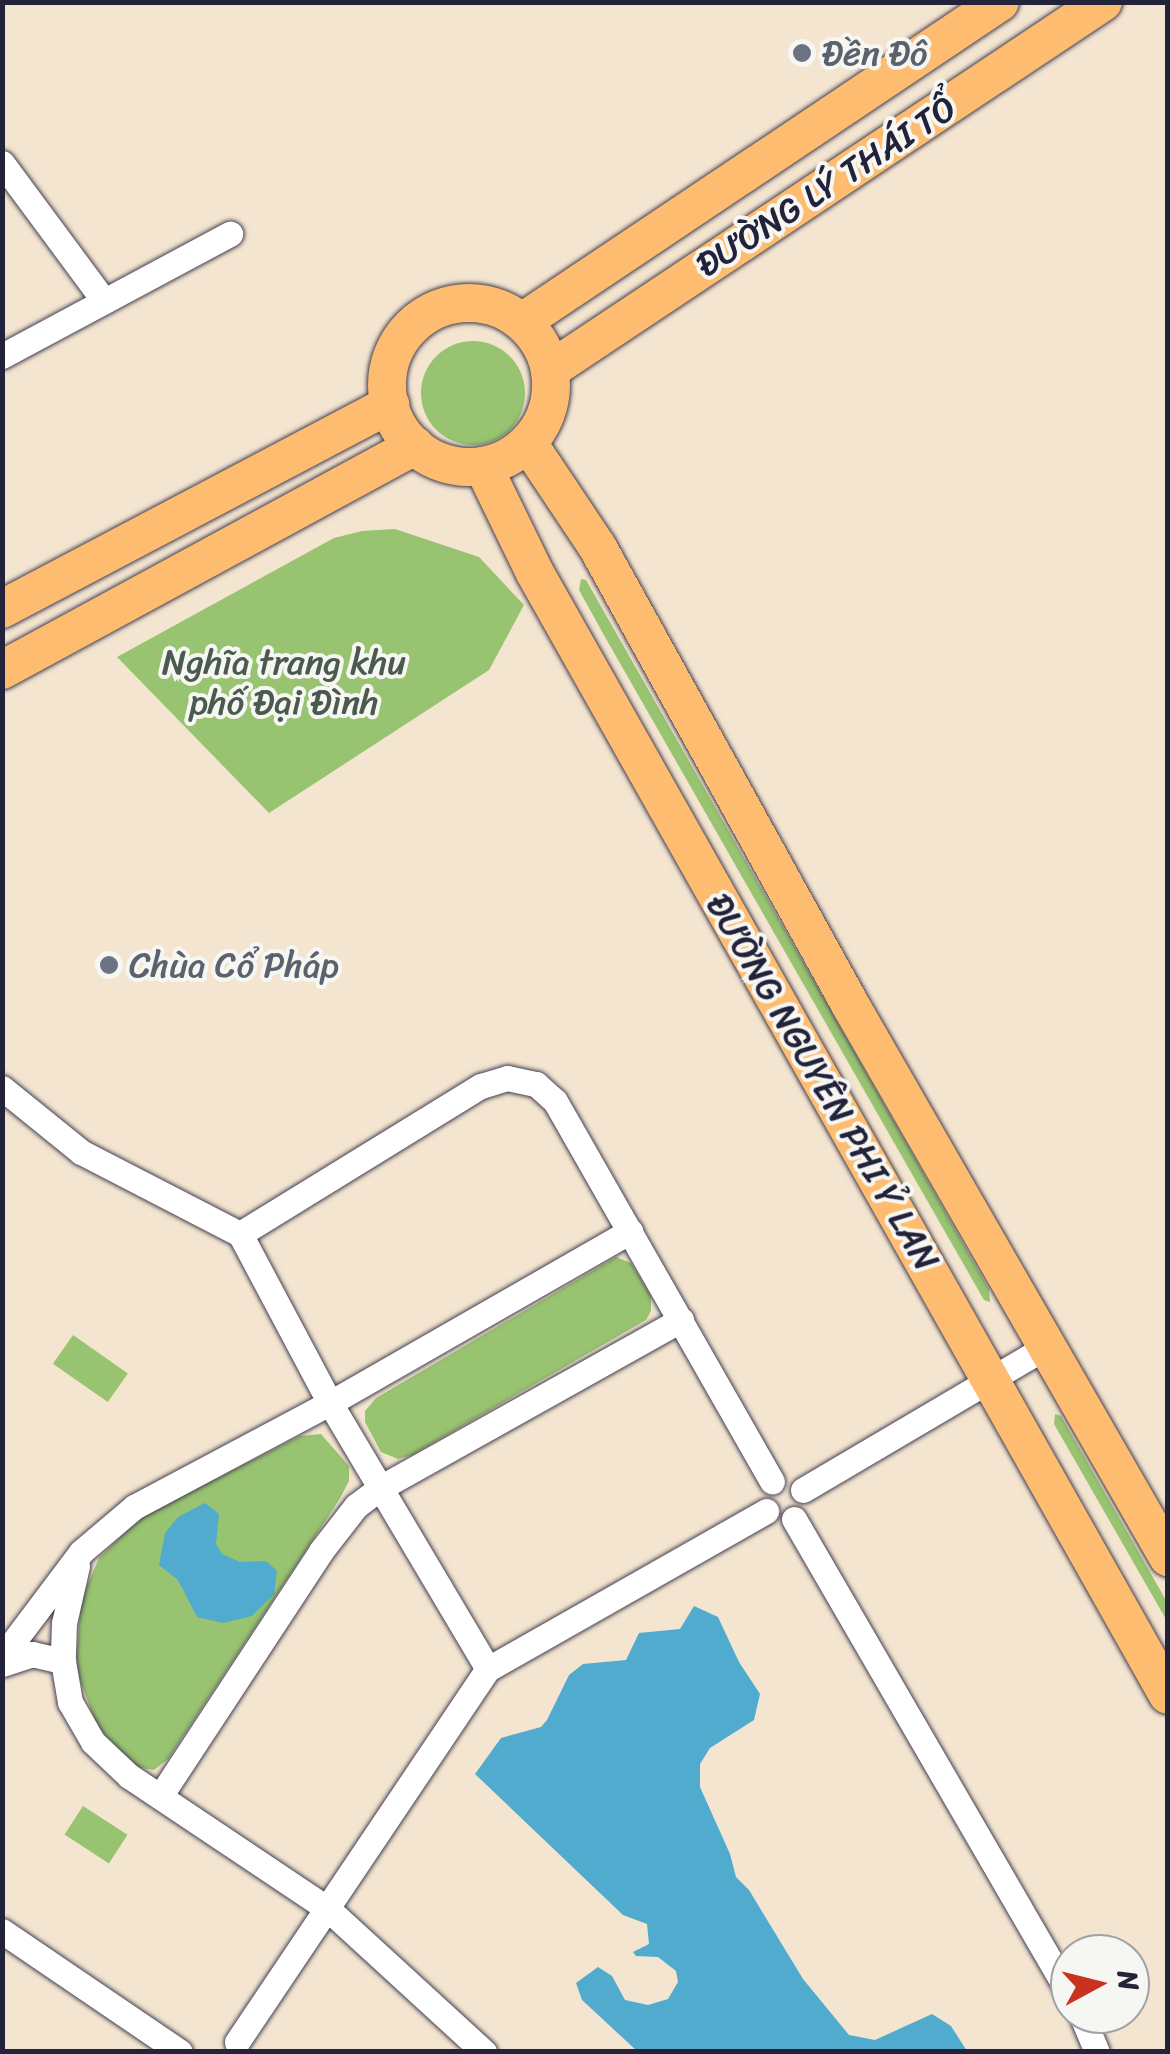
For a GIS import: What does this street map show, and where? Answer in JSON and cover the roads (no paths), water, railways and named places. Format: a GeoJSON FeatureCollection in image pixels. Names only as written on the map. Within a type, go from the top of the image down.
{"type":"FeatureCollection","features":[{"type":"Feature","properties":{"kind":"main road","name":"ĐƯỜNG LÝ THÁI TỔ"},"geometry":{"type":"LineString","coordinates":[[522,322],[1000,2]]}},
{"type":"Feature","properties":{"kind":"main road","name":"ĐƯỜNG LÝ THÁI TỔ"},"geometry":{"type":"LineString","coordinates":[[550,370],[1103,2]]}},
{"type":"Feature","properties":{"kind":"main road"},"geometry":{"type":"LineString","coordinates":[[475,303],[492,306],[522,322],[540,344],[550,370],[549,403],[528,442],[504,460],[483,466],[451,465],[415,446],[399,427],[390,404],[394,353],[426,315],[475,303]]}},
{"type":"Feature","properties":{"kind":"main road"},"geometry":{"type":"LineString","coordinates":[[2,610],[390,404]]}},
{"type":"Feature","properties":{"kind":"main road","name":"ĐƯỜNG NGUYÊN PHI Ỷ LAN"},"geometry":{"type":"LineString","coordinates":[[528,442],[598,548],[851,1006],[1168,1557]]}},
{"type":"Feature","properties":{"kind":"main road"},"geometry":{"type":"LineString","coordinates":[[2,670],[415,446]]}},
{"type":"Feature","properties":{"kind":"main road","name":"ĐƯỜNG NGUYÊN PHI Ỷ LAN"},"geometry":{"type":"LineString","coordinates":[[483,466],[535,573],[1168,1695]]}},
{"type":"Feature","properties":{"kind":"street"},"geometry":{"type":"LineString","coordinates":[[2,163],[104,302]]}},
{"type":"Feature","properties":{"kind":"street"},"geometry":{"type":"LineString","coordinates":[[2,356],[230,234]]}},
{"type":"Feature","properties":{"kind":"street"},"geometry":{"type":"LineString","coordinates":[[240,1234],[481,1086],[507,1078],[522,1079],[548,1092],[772,1482]]}},
{"type":"Feature","properties":{"kind":"street"},"geometry":{"type":"LineString","coordinates":[[2,1088],[81,1152],[240,1234],[330,1403],[488,1670]]}},
{"type":"Feature","properties":{"kind":"street"},"geometry":{"type":"LineString","coordinates":[[2,1660],[82,1552],[115,1520],[182,1478],[330,1403],[630,1232]]}},
{"type":"Feature","properties":{"kind":"street"},"geometry":{"type":"LineString","coordinates":[[161,1795],[321,1550],[356,1506],[380,1488],[681,1320]]}},
{"type":"Feature","properties":{"kind":"street"},"geometry":{"type":"LineString","coordinates":[[804,1490],[1049,1345]]}},
{"type":"Feature","properties":{"kind":"street"},"geometry":{"type":"LineString","coordinates":[[793,1480],[804,1490],[804,1510],[794,1519],[780,1521],[766,1511],[763,1494],[772,1482],[793,1480]]}},
{"type":"Feature","properties":{"kind":"street"},"geometry":{"type":"LineString","coordinates":[[238,2042],[488,1670],[766,1511]]}},
{"type":"Feature","properties":{"kind":"street"},"geometry":{"type":"LineString","coordinates":[[794,1519],[1050,1961]]}},
{"type":"Feature","properties":{"kind":"street"},"geometry":{"type":"LineString","coordinates":[[82,1552],[64,1624],[64,1661],[70,1702],[80,1724],[108,1760],[328,1909],[484,2052]]}},
{"type":"Feature","properties":{"kind":"street"},"geometry":{"type":"LineString","coordinates":[[2,1660],[32,1654],[64,1661]]}},
{"type":"Feature","properties":{"kind":"street"},"geometry":{"type":"LineString","coordinates":[[2,1930],[180,2052]]}},
{"type":"Feature","properties":{"kind":"water"},"geometry":{"type":"Polygon","coordinates":[[[205,1503],[219,1514],[216,1544],[222,1554],[240,1562],[266,1561],[277,1571],[274,1594],[252,1616],[223,1623],[197,1617],[178,1580],[159,1565],[165,1533],[178,1517],[205,1503]]]}},
{"type":"Feature","properties":{"kind":"water"},"geometry":{"type":"Polygon","coordinates":[[[694,1606],[718,1617],[739,1662],[760,1694],[754,1720],[710,1748],[700,1764],[700,1787],[736,1877],[749,1890],[803,1979],[849,2035],[875,2040],[932,2014],[951,2026],[967,2051],[637,2051],[582,2000],[576,1983],[598,1967],[612,1976],[625,2000],[648,2005],[668,1999],[678,1982],[676,1971],[658,1957],[636,1956],[633,1952],[649,1944],[647,1924],[623,1915],[475,1774],[501,1738],[541,1727],[569,1675],[583,1664],[626,1660],[639,1633],[680,1629],[694,1606]]]}},
{"type":"Feature","properties":{"kind":"place","name":"Đền Đô"},"geometry":{"type":"Point","coordinates":[802,53]}},
{"type":"Feature","properties":{"kind":"place","name":"Chùa Cổ Pháp"},"geometry":{"type":"Point","coordinates":[109,965]}},
{"type":"Feature","properties":{"kind":"park label","name":"Nghĩa trang khu phố Đại Đình"},"geometry":{"type":"Point","coordinates":[284,682]}}]}
